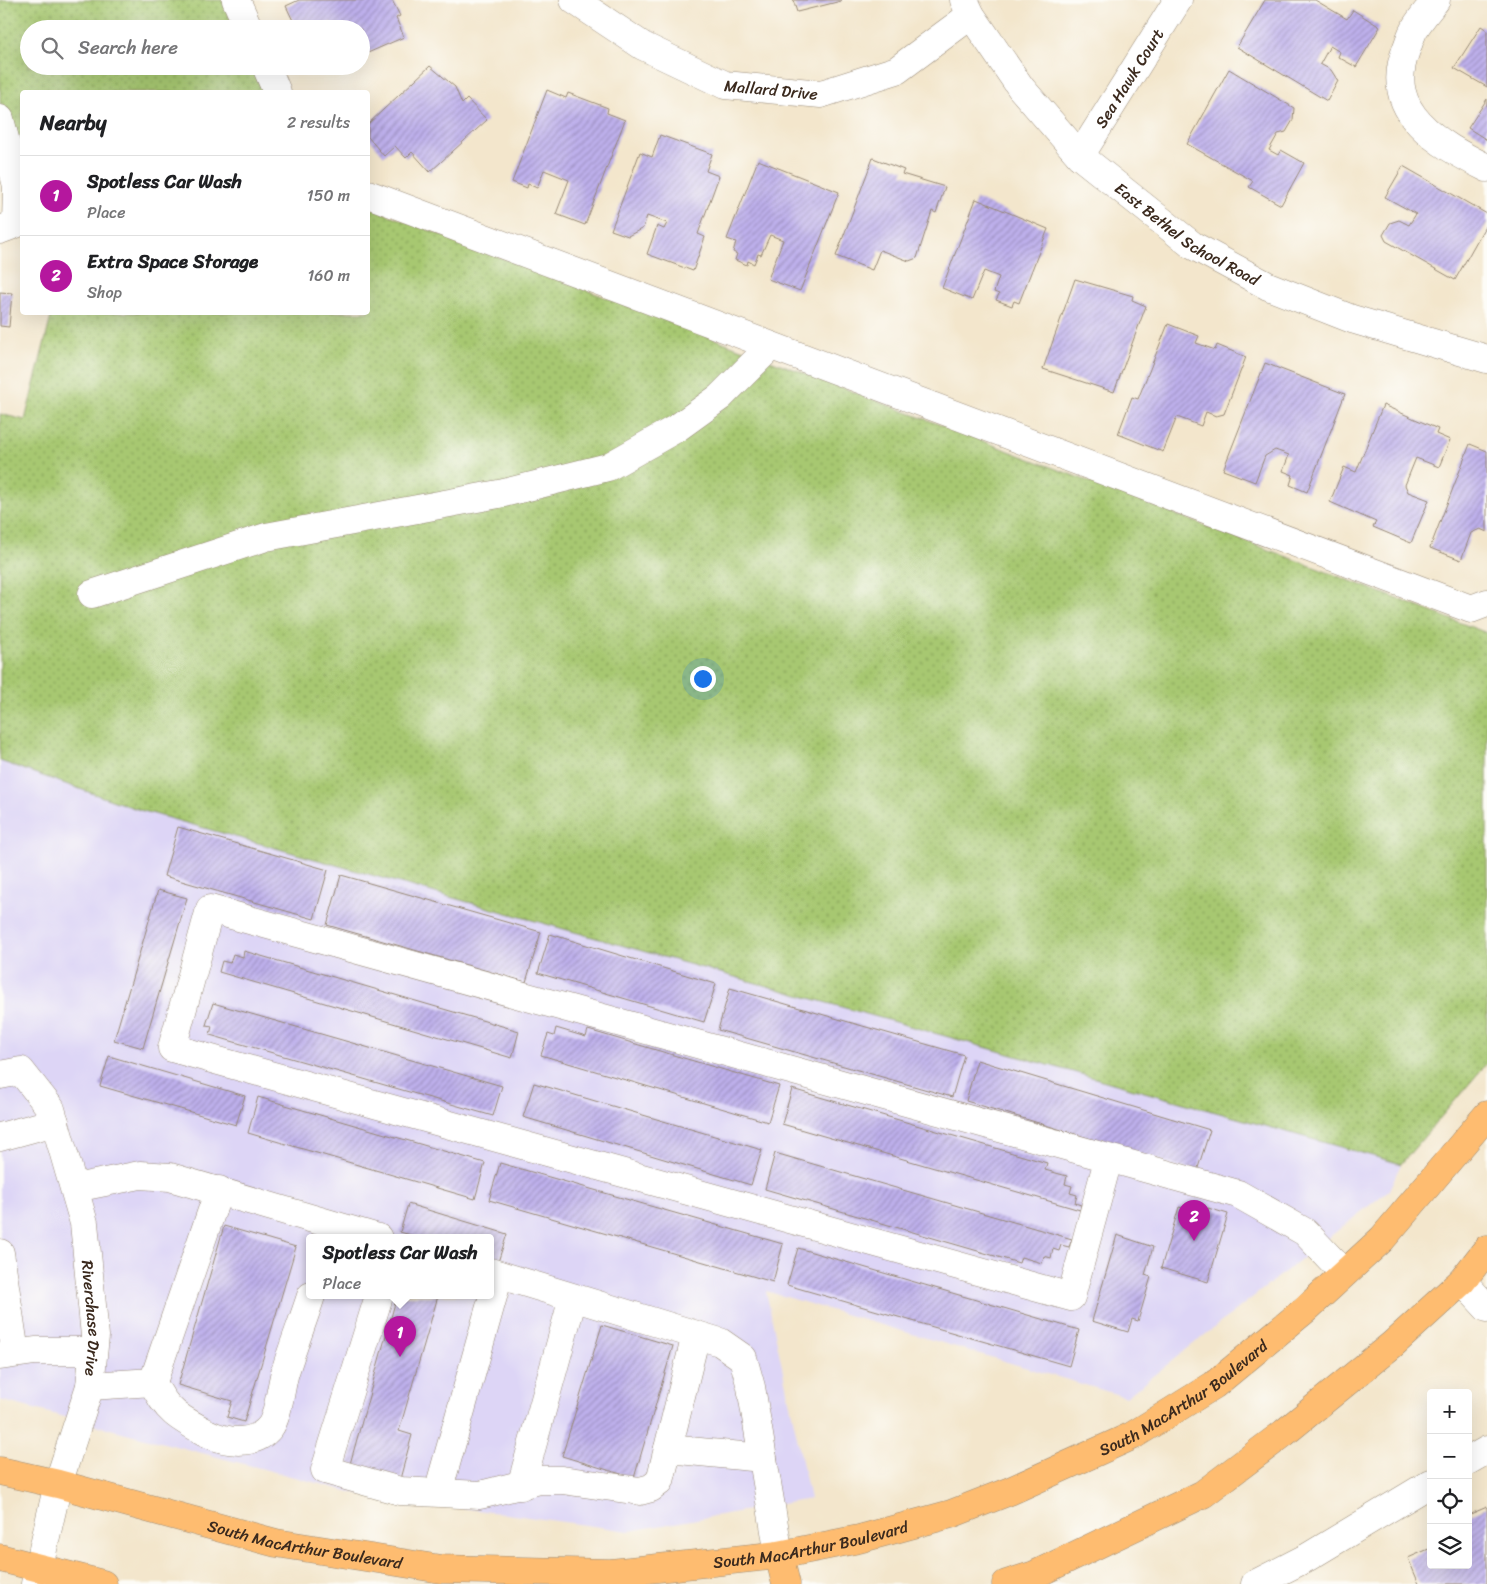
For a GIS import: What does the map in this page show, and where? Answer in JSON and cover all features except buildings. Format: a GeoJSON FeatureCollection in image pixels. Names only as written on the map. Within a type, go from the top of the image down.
{"type":"FeatureCollection","features":[{"type":"Feature","properties":{"kind":"main road","name":"South MacArthur Boulevard"},"geometry":{"type":"LineString","coordinates":[[0,1471],[58,1484],[276,1543],[440,1569],[611,1573],[779,1555],[859,1539],[951,1514],[1010,1491],[1132,1436],[1214,1385],[1306,1309],[1382,1239],[1487,1116]]}},
{"type":"Feature","properties":{"kind":"main road"},"geometry":{"type":"LineString","coordinates":[[1006,1584],[1034,1575],[1204,1494],[1284,1433],[1393,1344],[1462,1281],[1487,1249]]}},
{"type":"Feature","properties":{"kind":"main road"},"geometry":{"type":"LineString","coordinates":[[779,1555],[786,1584]]}},
{"type":"Feature","properties":{"kind":"main road"},"geometry":{"type":"LineString","coordinates":[[0,1558],[37,1576],[103,1584]]}},
{"type":"Feature","properties":{"kind":"street"},"geometry":{"type":"LineString","coordinates":[[236,0],[245,20]]}},
{"type":"Feature","properties":{"kind":"street","name":"Mallard Drive"},"geometry":{"type":"LineString","coordinates":[[574,0],[643,46],[724,85],[821,94],[897,70],[968,7]]}},
{"type":"Feature","properties":{"kind":"street","name":"Sea Hawk Court"},"geometry":{"type":"LineString","coordinates":[[1080,156],[1178,0]]}},
{"type":"Feature","properties":{"kind":"street"},"geometry":{"type":"LineString","coordinates":[[1436,0],[1414,29],[1401,64],[1400,86],[1409,110],[1418,124],[1454,152],[1487,168]]}},
{"type":"Feature","properties":{"kind":"street","name":"East Bethel School Road"},"geometry":{"type":"LineString","coordinates":[[968,7],[1021,88],[1080,156],[1192,245],[1268,286],[1352,319],[1487,359]]}},
{"type":"Feature","properties":{"kind":"street"},"geometry":{"type":"LineString","coordinates":[[270,75],[277,90]]}},
{"type":"Feature","properties":{"kind":"street"},"geometry":{"type":"LineString","coordinates":[[0,119],[17,186],[16,224],[0,230]]}},
{"type":"Feature","properties":{"kind":"street"},"geometry":{"type":"LineString","coordinates":[[370,195],[1471,609],[1487,603]]}},
{"type":"Feature","properties":{"kind":"street"},"geometry":{"type":"LineString","coordinates":[[92,594],[266,537],[504,493],[608,467],[677,428],[720,397],[771,346]]}},
{"type":"Feature","properties":{"kind":"street"},"geometry":{"type":"LineString","coordinates":[[1108,1160],[1071,1297],[172,1048],[210,909],[1108,1160],[1238,1194],[1305,1232],[1344,1273]]}},
{"type":"Feature","properties":{"kind":"street"},"geometry":{"type":"LineString","coordinates":[[0,1074],[21,1071],[53,1116],[0,1137]]}},
{"type":"Feature","properties":{"kind":"street","name":"Riverchase Drive"},"geometry":{"type":"LineString","coordinates":[[37,1576],[58,1484],[90,1386],[95,1336],[84,1223],[53,1116]]}},
{"type":"Feature","properties":{"kind":"street"},"geometry":{"type":"LineString","coordinates":[[74,1188],[140,1175],[170,1177],[219,1190],[333,1232],[348,1234]]}},
{"type":"Feature","properties":{"kind":"street"},"geometry":{"type":"LineString","coordinates":[[219,1190],[153,1382],[165,1406],[176,1415],[214,1436],[241,1442],[260,1437],[271,1425],[285,1373],[310,1299]]}},
{"type":"Feature","properties":{"kind":"street"},"geometry":{"type":"LineString","coordinates":[[0,1253],[7,1355],[93,1351]]}},
{"type":"Feature","properties":{"kind":"street"},"geometry":{"type":"LineString","coordinates":[[494,1274],[720,1342],[744,1358],[779,1555]]}},
{"type":"Feature","properties":{"kind":"street"},"geometry":{"type":"LineString","coordinates":[[1462,1281],[1487,1308]]}},
{"type":"Feature","properties":{"kind":"street"},"geometry":{"type":"LineString","coordinates":[[521,1486],[573,1298]]}},
{"type":"Feature","properties":{"kind":"street"},"geometry":{"type":"LineString","coordinates":[[378,1299],[324,1470],[400,1491],[480,1495],[540,1480],[562,1480],[640,1491],[651,1488],[660,1481],[696,1335]]}},
{"type":"Feature","properties":{"kind":"street"},"geometry":{"type":"LineString","coordinates":[[438,1492],[488,1299]]}},
{"type":"Feature","properties":{"kind":"street"},"geometry":{"type":"LineString","coordinates":[[90,1386],[153,1382]]}},
{"type":"Feature","properties":{"kind":"street"},"geometry":{"type":"LineString","coordinates":[[668,1449],[763,1458]]}},
{"type":"Feature","properties":{"kind":"street"},"geometry":{"type":"LineString","coordinates":[[1472,1459],[1487,1450]]}},
{"type":"Feature","properties":{"kind":"street"},"geometry":{"type":"LineString","coordinates":[[1255,1584],[1308,1557],[1427,1485]]}},
{"type":"Feature","properties":{"kind":"shaded area"},"geometry":{"type":"Polygon","coordinates":[[[0,761],[140,810],[1401,1164],[1389,1190],[1126,1397],[766,1291],[810,1499],[629,1531],[355,1493],[0,1400],[0,761]]]}},
{"type":"Feature","properties":{"kind":"green space"},"geometry":{"type":"Polygon","coordinates":[[[0,0],[222,0],[231,20],[20,20],[20,75],[255,75],[262,90],[20,90],[20,147],[0,102],[0,0]]]}},
{"type":"Feature","properties":{"kind":"green space"},"geometry":{"type":"Polygon","coordinates":[[[370,208],[1487,633],[1487,1063],[1401,1164],[140,810],[0,761],[0,414],[25,420],[51,315],[370,315],[370,208]]]}},
{"type":"Feature","properties":{"kind":"place","name":"Extra Space Storage"},"geometry":{"type":"Point","coordinates":[1194,1241]}},
{"type":"Feature","properties":{"kind":"place","name":"Spotless Car Wash"},"geometry":{"type":"Point","coordinates":[400,1357]}}]}
